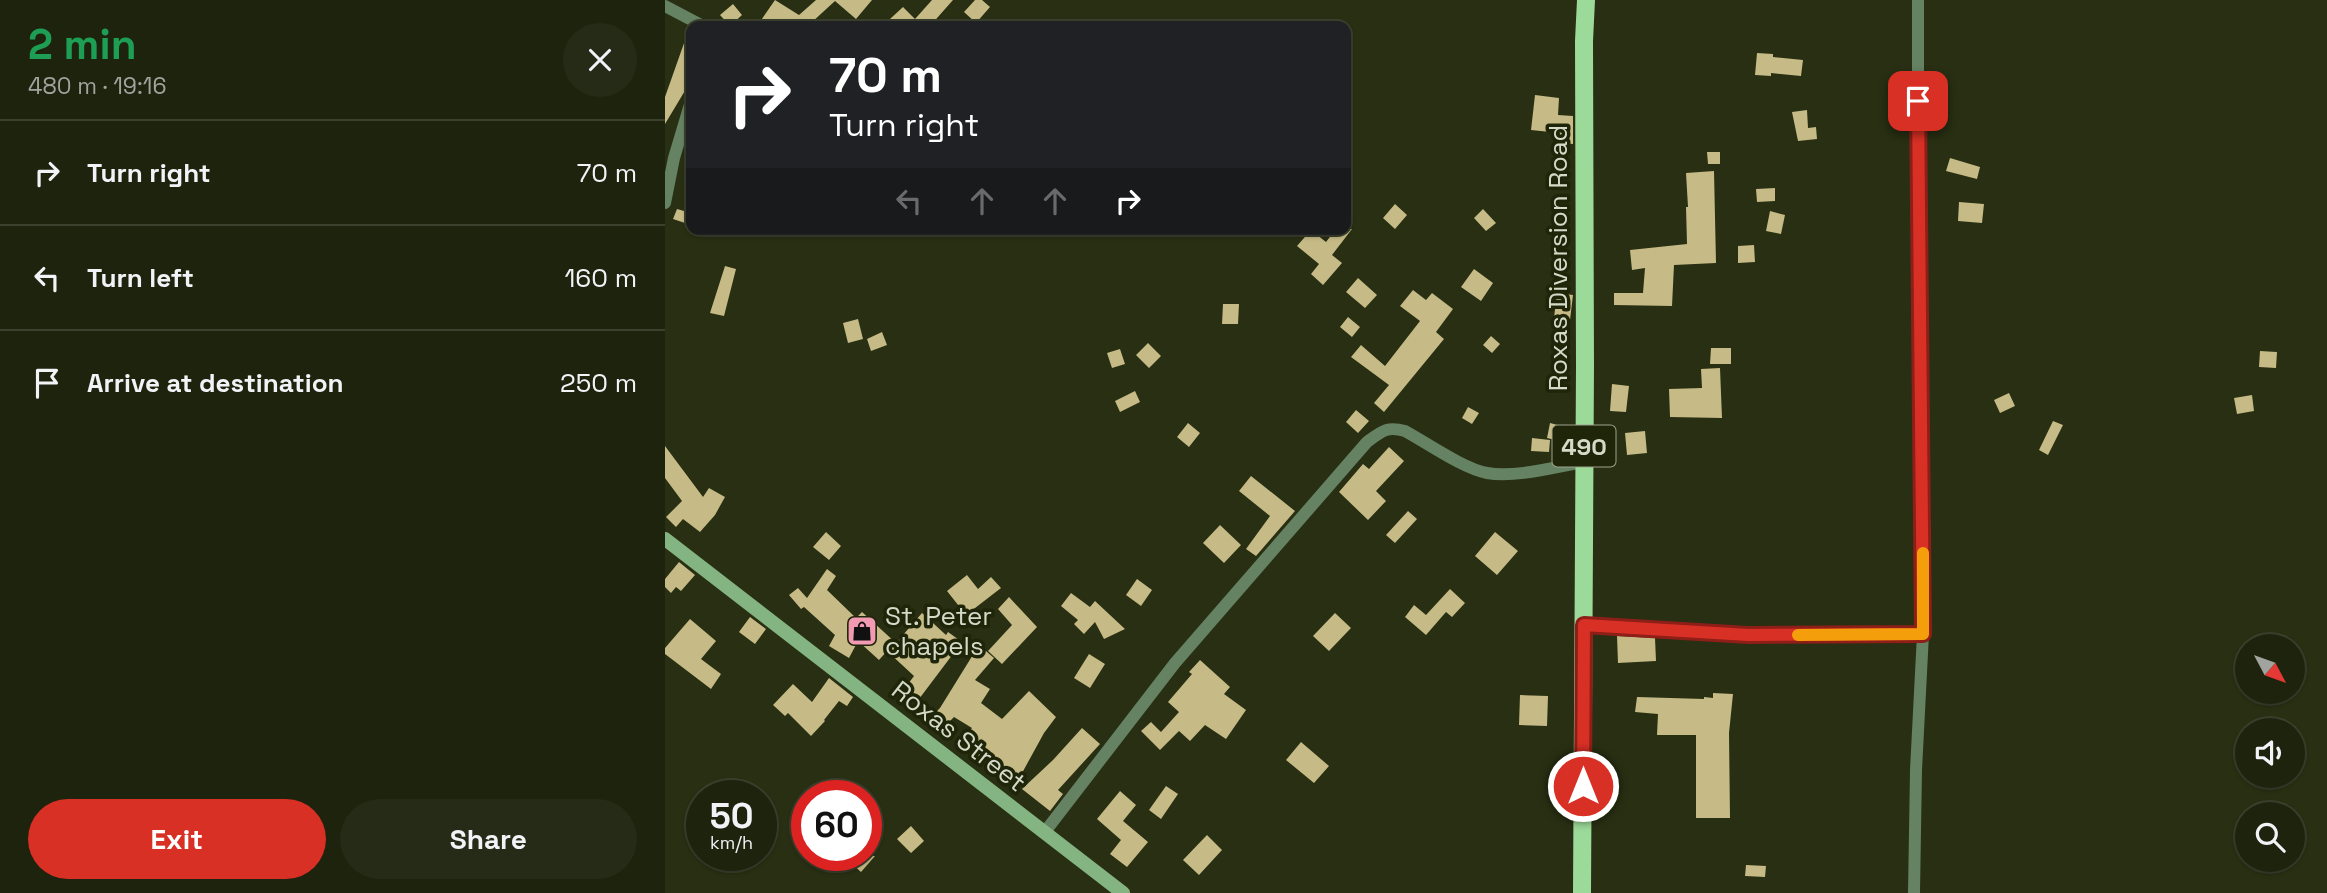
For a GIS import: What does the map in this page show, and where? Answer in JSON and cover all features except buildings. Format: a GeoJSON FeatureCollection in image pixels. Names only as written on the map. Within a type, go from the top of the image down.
{"type":"FeatureCollection","features":[{"type":"Feature","properties":{"kind":"main road","name":"Roxas Diversion Road"},"geometry":{"type":"LineString","coordinates":[[1582,893],[1586,0]]}},
{"type":"Feature","properties":{"kind":"main road","name":"Roxas Street"},"geometry":{"type":"LineString","coordinates":[[665,539],[1123,893]]}},
{"type":"Feature","properties":{"kind":"street"},"geometry":{"type":"LineString","coordinates":[[1914,893],[1916,770],[1923,634],[1918,0]]}},
{"type":"Feature","properties":{"kind":"street"},"geometry":{"type":"LineString","coordinates":[[665,6],[694,21]]}},
{"type":"Feature","properties":{"kind":"street"},"geometry":{"type":"LineString","coordinates":[[665,203],[686,118]]}},
{"type":"Feature","properties":{"kind":"street"},"geometry":{"type":"LineString","coordinates":[[1044,833],[1175,663],[1367,442],[1383,431],[1393,428],[1405,431],[1473,469],[1489,474],[1584,462]]}},
{"type":"Feature","properties":{"kind":"street"},"geometry":{"type":"LineString","coordinates":[[1584,625],[1748,635],[1923,634]]}},
{"type":"Feature","properties":{"kind":"slow traffic"},"geometry":{"type":"LineString","coordinates":[[1798,635],[1923,634],[1923,553]]}},
{"type":"Feature","properties":{"kind":"place","name":"St. Peter chapels"},"geometry":{"type":"Point","coordinates":[862,631]}},
{"type":"Feature","properties":{"kind":"route"},"geometry":{"type":"LineString","coordinates":[[1583,786],[1584,625],[1748,635],[1923,634],[1918,101]]}}]}
